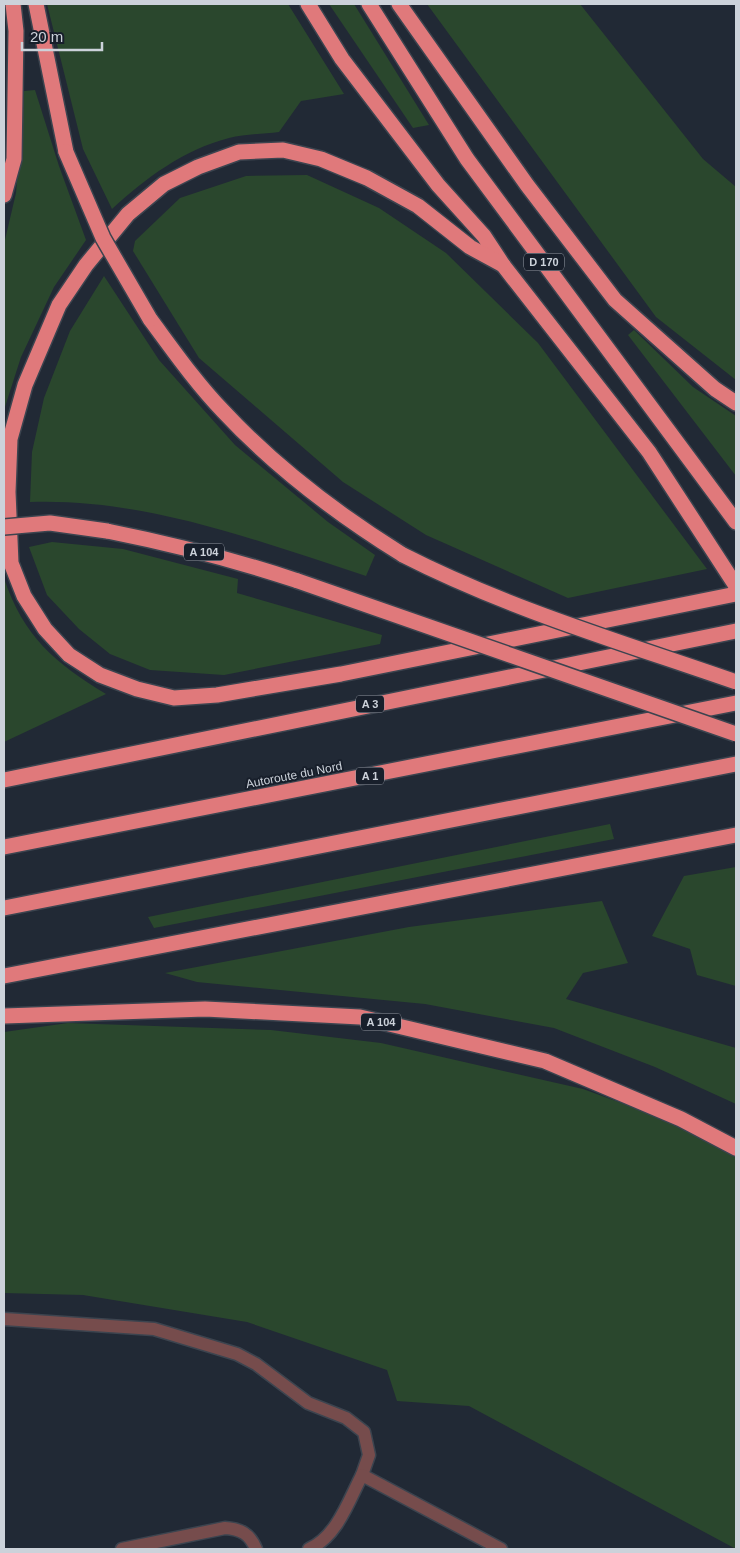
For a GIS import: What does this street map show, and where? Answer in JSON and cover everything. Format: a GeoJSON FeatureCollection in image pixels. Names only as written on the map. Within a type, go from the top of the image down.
{"type":"FeatureCollection","features":[{"type":"Feature","properties":{"kind":"highway"},"geometry":{"type":"LineString","coordinates":[[4,195],[14,159],[16,31],[13,4]]}},
{"type":"Feature","properties":{"kind":"highway"},"geometry":{"type":"LineString","coordinates":[[36,4],[66,152],[103,238],[150,319],[184,366],[222,410],[263,452],[307,490],[403,556],[445,576],[523,608],[736,682]]}},
{"type":"Feature","properties":{"kind":"highway"},"geometry":{"type":"LineString","coordinates":[[308,4],[342,59],[438,185],[484,236],[503,265],[649,452],[736,586]]}},
{"type":"Feature","properties":{"kind":"highway","name":"D 170"},"geometry":{"type":"LineString","coordinates":[[369,4],[467,160],[733,518]]}},
{"type":"Feature","properties":{"kind":"highway"},"geometry":{"type":"LineString","coordinates":[[399,4],[527,185],[615,300],[714,388],[736,404]]}},
{"type":"Feature","properties":{"kind":"highway"},"geometry":{"type":"LineString","coordinates":[[503,265],[470,247],[418,206],[367,178],[321,159],[283,150],[239,152],[198,167],[164,184],[128,214],[86,265],[59,305],[25,385],[10,440],[8,492],[11,563],[24,596],[45,629],[69,655],[100,675],[137,689],[174,698],[217,695],[341,674],[736,594]]}},
{"type":"Feature","properties":{"kind":"highway","name":"A 104"},"geometry":{"type":"LineString","coordinates":[[4,527],[50,523],[107,531],[172,544],[235,561],[298,581],[736,734]]}},
{"type":"Feature","properties":{"kind":"highway","name":"A 3"},"geometry":{"type":"LineString","coordinates":[[4,780],[736,631]]}},
{"type":"Feature","properties":{"kind":"highway","name":"Autoroute du Nord"},"geometry":{"type":"LineString","coordinates":[[4,848],[736,703]]}},
{"type":"Feature","properties":{"kind":"highway"},"geometry":{"type":"LineString","coordinates":[[4,908],[736,764]]}},
{"type":"Feature","properties":{"kind":"highway"},"geometry":{"type":"LineString","coordinates":[[4,976],[736,835]]}},
{"type":"Feature","properties":{"kind":"highway","name":"A 104"},"geometry":{"type":"LineString","coordinates":[[4,1016],[205,1009],[360,1017],[545,1061],[681,1119],[736,1148]]}},
{"type":"Feature","properties":{"kind":"lane"},"geometry":{"type":"LineString","coordinates":[[4,1319],[154,1329],[237,1354],[256,1364],[308,1403],[346,1418],[364,1432],[369,1455],[362,1475],[334,1527],[316,1546],[309,1549]]}},
{"type":"Feature","properties":{"kind":"lane"},"geometry":{"type":"LineString","coordinates":[[362,1475],[500,1549]]}},
{"type":"Feature","properties":{"kind":"lane"},"geometry":{"type":"LineString","coordinates":[[122,1549],[225,1528],[235,1528],[245,1533],[256,1549]]}},
{"type":"Feature","properties":{"kind":"green space"},"geometry":{"type":"Polygon","coordinates":[[[47,4],[288,4],[344,94],[301,101],[279,132],[229,138],[196,150],[166,166],[112,209],[83,149],[47,4]]]}},
{"type":"Feature","properties":{"kind":"green space"},"geometry":{"type":"Polygon","coordinates":[[[329,4],[354,4],[429,125],[413,128],[329,4]]]}},
{"type":"Feature","properties":{"kind":"green space"},"geometry":{"type":"Polygon","coordinates":[[[427,4],[580,4],[703,159],[736,187],[736,380],[656,317],[427,4]]]}},
{"type":"Feature","properties":{"kind":"green space"},"geometry":{"type":"Polygon","coordinates":[[[35,90],[59,166],[86,240],[54,287],[21,357],[4,410],[4,244],[16,193],[24,91],[35,90]]]}},
{"type":"Feature","properties":{"kind":"green space"},"geometry":{"type":"Polygon","coordinates":[[[307,175],[379,208],[446,253],[538,343],[707,569],[568,598],[426,535],[343,482],[199,358],[133,251],[135,241],[180,198],[246,176],[307,175]]]}},
{"type":"Feature","properties":{"kind":"green space"},"geometry":{"type":"Polygon","coordinates":[[[104,276],[159,360],[235,445],[328,522],[375,555],[366,576],[243,536],[159,514],[73,503],[30,502],[32,452],[44,398],[70,331],[104,276]]]}},
{"type":"Feature","properties":{"kind":"green space"},"geometry":{"type":"Polygon","coordinates":[[[634,330],[693,387],[736,416],[736,476],[628,335],[634,330]]]}},
{"type":"Feature","properties":{"kind":"green space"},"geometry":{"type":"Polygon","coordinates":[[[52,542],[123,549],[238,579],[237,593],[382,635],[380,644],[224,675],[150,670],[110,654],[79,629],[47,595],[29,547],[52,542]]]}},
{"type":"Feature","properties":{"kind":"green space"},"geometry":{"type":"Polygon","coordinates":[[[4,578],[21,616],[43,646],[71,671],[106,694],[4,742],[4,578]]]}},
{"type":"Feature","properties":{"kind":"green space"},"geometry":{"type":"Polygon","coordinates":[[[610,824],[614,839],[154,928],[148,917],[610,824]]]}},
{"type":"Feature","properties":{"kind":"green space"},"geometry":{"type":"Polygon","coordinates":[[[736,867],[736,986],[697,975],[690,949],[652,936],[684,876],[736,867]]]}},
{"type":"Feature","properties":{"kind":"green space"},"geometry":{"type":"Polygon","coordinates":[[[602,901],[628,963],[583,973],[566,999],[736,1048],[736,1104],[655,1067],[554,1028],[425,1004],[197,982],[165,973],[409,927],[602,901]]]}},
{"type":"Feature","properties":{"kind":"green space"},"geometry":{"type":"Polygon","coordinates":[[[68,1023],[271,1030],[381,1043],[583,1089],[701,1132],[736,1154],[736,1549],[469,1406],[397,1401],[387,1370],[247,1322],[83,1295],[4,1293],[4,1032],[68,1023]]]}}]}
